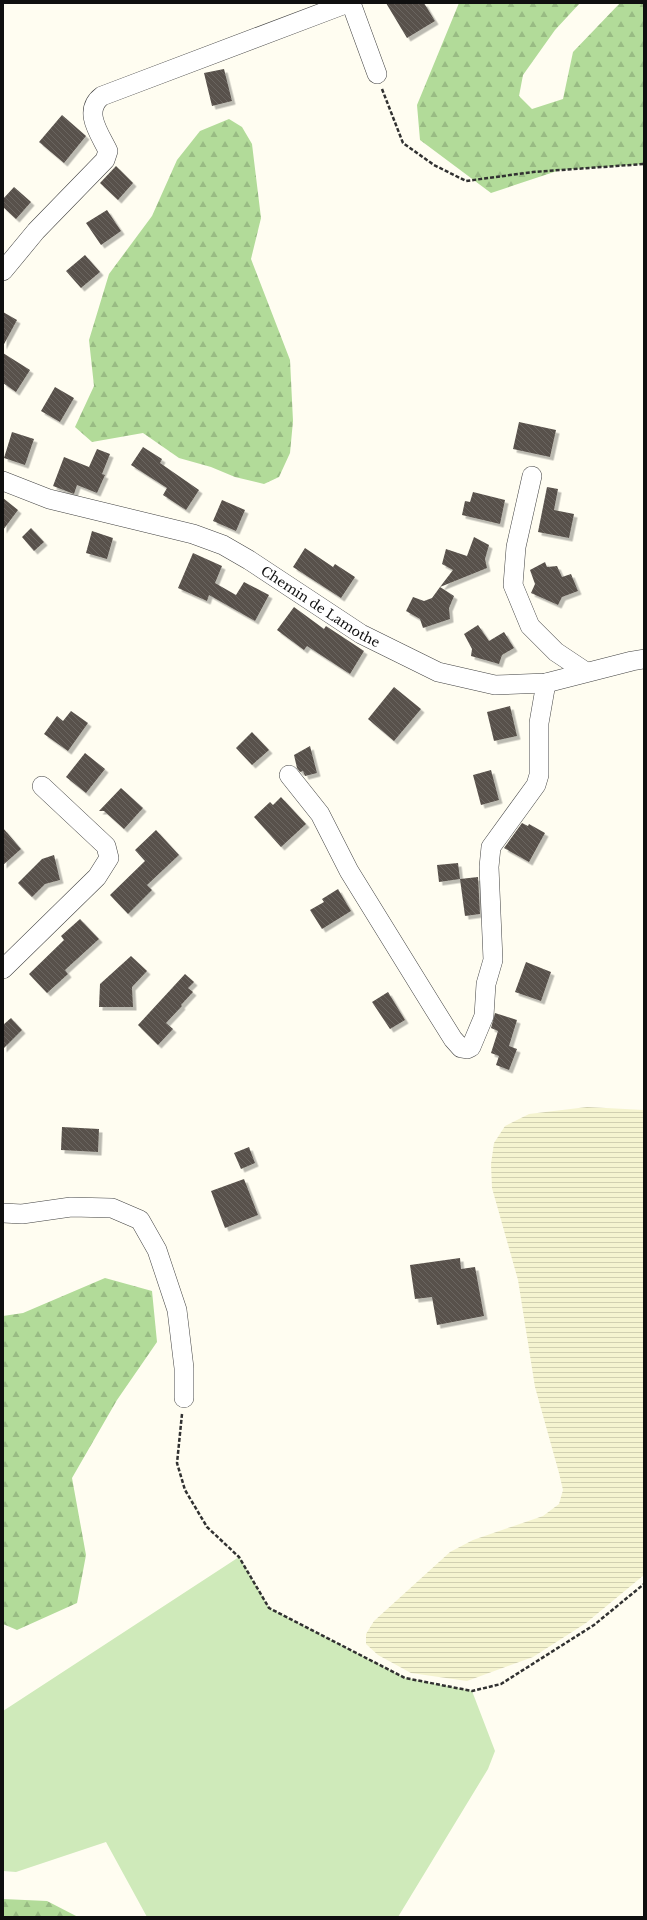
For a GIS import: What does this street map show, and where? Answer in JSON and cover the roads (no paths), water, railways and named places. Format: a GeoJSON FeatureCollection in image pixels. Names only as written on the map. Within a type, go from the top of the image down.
{"type":"FeatureCollection","features":[{"type":"Feature","properties":{"kind":"street"},"geometry":{"type":"LineString","coordinates":[[3,271],[36,231],[106,160],[108,151],[92,117],[92,108],[96,101],[102,96],[348,3]]}},
{"type":"Feature","properties":{"kind":"street"},"geometry":{"type":"LineString","coordinates":[[351,3],[377,74]]}},
{"type":"Feature","properties":{"kind":"street"},"geometry":{"type":"LineString","coordinates":[[532,476],[516,547],[513,586],[530,626],[556,652],[586,672]]}},
{"type":"Feature","properties":{"kind":"street","name":"Chemin de Lamothe"},"geometry":{"type":"LineString","coordinates":[[3,482],[49,499],[193,534],[223,545],[249,560],[361,634],[438,672],[495,685],[546,683],[644,659]]}},
{"type":"Feature","properties":{"kind":"street"},"geometry":{"type":"LineString","coordinates":[[289,775],[320,814],[349,871],[453,1039],[461,1048],[467,1049],[472,1047],[484,1016],[486,984],[493,960],[489,867],[491,847],[536,785],[539,775],[539,723],[546,683]]}},
{"type":"Feature","properties":{"kind":"street"},"geometry":{"type":"LineString","coordinates":[[3,969],[97,877],[109,858],[106,846],[42,786]]}},
{"type":"Feature","properties":{"kind":"street"},"geometry":{"type":"LineString","coordinates":[[3,1213],[22,1214],[70,1207],[112,1208],[140,1220],[158,1250],[177,1310],[184,1368],[184,1398]]}}]}
